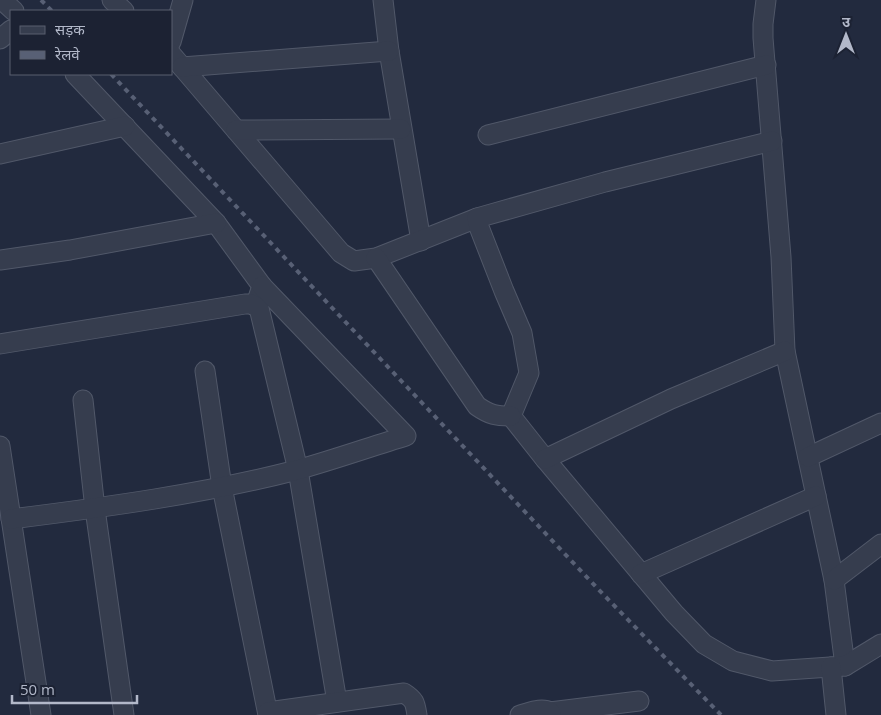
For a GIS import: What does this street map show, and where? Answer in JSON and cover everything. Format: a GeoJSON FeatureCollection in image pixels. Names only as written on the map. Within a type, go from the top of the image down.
{"type":"FeatureCollection","features":[{"type":"Feature","properties":{"kind":"street"},"geometry":{"type":"LineString","coordinates":[[2,0],[13,10]]}},
{"type":"Feature","properties":{"kind":"street"},"geometry":{"type":"LineString","coordinates":[[112,0],[123,10]]}},
{"type":"Feature","properties":{"kind":"street"},"geometry":{"type":"LineString","coordinates":[[172,38],[183,0]]}},
{"type":"Feature","properties":{"kind":"street"},"geometry":{"type":"LineString","coordinates":[[383,0],[401,129],[421,241]]}},
{"type":"Feature","properties":{"kind":"street"},"geometry":{"type":"LineString","coordinates":[[766,0],[763,24],[781,257],[785,351],[834,580],[838,667],[836,715]]}},
{"type":"Feature","properties":{"kind":"street"},"geometry":{"type":"LineString","coordinates":[[0,39],[10,31]]}},
{"type":"Feature","properties":{"kind":"street"},"geometry":{"type":"LineString","coordinates":[[177,61],[389,51]]}},
{"type":"Feature","properties":{"kind":"street"},"geometry":{"type":"LineString","coordinates":[[177,61],[341,254],[354,261],[376,258],[477,218],[604,182],[772,141]]}},
{"type":"Feature","properties":{"kind":"street"},"geometry":{"type":"LineString","coordinates":[[488,135],[766,65]]}},
{"type":"Feature","properties":{"kind":"street"},"geometry":{"type":"LineString","coordinates":[[11,520],[94,509],[222,487],[298,470],[406,436],[262,286],[216,222],[76,75]]}},
{"type":"Feature","properties":{"kind":"street"},"geometry":{"type":"LineString","coordinates":[[0,154],[125,126]]}},
{"type":"Feature","properties":{"kind":"street"},"geometry":{"type":"LineString","coordinates":[[236,130],[401,129]]}},
{"type":"Feature","properties":{"kind":"street"},"geometry":{"type":"LineString","coordinates":[[477,218],[522,333],[529,374],[511,416]]}},
{"type":"Feature","properties":{"kind":"street"},"geometry":{"type":"LineString","coordinates":[[0,260],[70,250],[216,222]]}},
{"type":"Feature","properties":{"kind":"street"},"geometry":{"type":"LineString","coordinates":[[376,258],[478,406],[492,415],[511,416]]}},
{"type":"Feature","properties":{"kind":"street"},"geometry":{"type":"LineString","coordinates":[[256,306],[262,286]]}},
{"type":"Feature","properties":{"kind":"street"},"geometry":{"type":"LineString","coordinates":[[0,344],[245,304],[251,304],[259,309],[298,470],[337,702]]}},
{"type":"Feature","properties":{"kind":"street"},"geometry":{"type":"LineString","coordinates":[[545,460],[671,400],[785,351]]}},
{"type":"Feature","properties":{"kind":"street"},"geometry":{"type":"LineString","coordinates":[[205,371],[222,487],[268,714],[404,693],[414,702],[417,715]]}},
{"type":"Feature","properties":{"kind":"street"},"geometry":{"type":"LineString","coordinates":[[84,400],[94,509],[124,715]]}},
{"type":"Feature","properties":{"kind":"street"},"geometry":{"type":"LineString","coordinates":[[511,416],[545,460],[674,613],[704,644],[733,661],[772,671],[838,667],[881,644]]}},
{"type":"Feature","properties":{"kind":"street"},"geometry":{"type":"LineString","coordinates":[[808,457],[881,423]]}},
{"type":"Feature","properties":{"kind":"street"},"geometry":{"type":"LineString","coordinates":[[0,446],[41,715]]}},
{"type":"Feature","properties":{"kind":"street"},"geometry":{"type":"LineString","coordinates":[[641,574],[816,496]]}},
{"type":"Feature","properties":{"kind":"street"},"geometry":{"type":"LineString","coordinates":[[834,580],[881,544]]}},
{"type":"Feature","properties":{"kind":"street"},"geometry":{"type":"LineString","coordinates":[[520,715],[540,710],[547,710],[550,713],[639,701]]}},
{"type":"Feature","properties":{"kind":"railway"},"geometry":{"type":"LineString","coordinates":[[41,0],[51,10]]}},
{"type":"Feature","properties":{"kind":"railway"},"geometry":{"type":"LineString","coordinates":[[112,75],[598,589],[721,715]]}}]}
